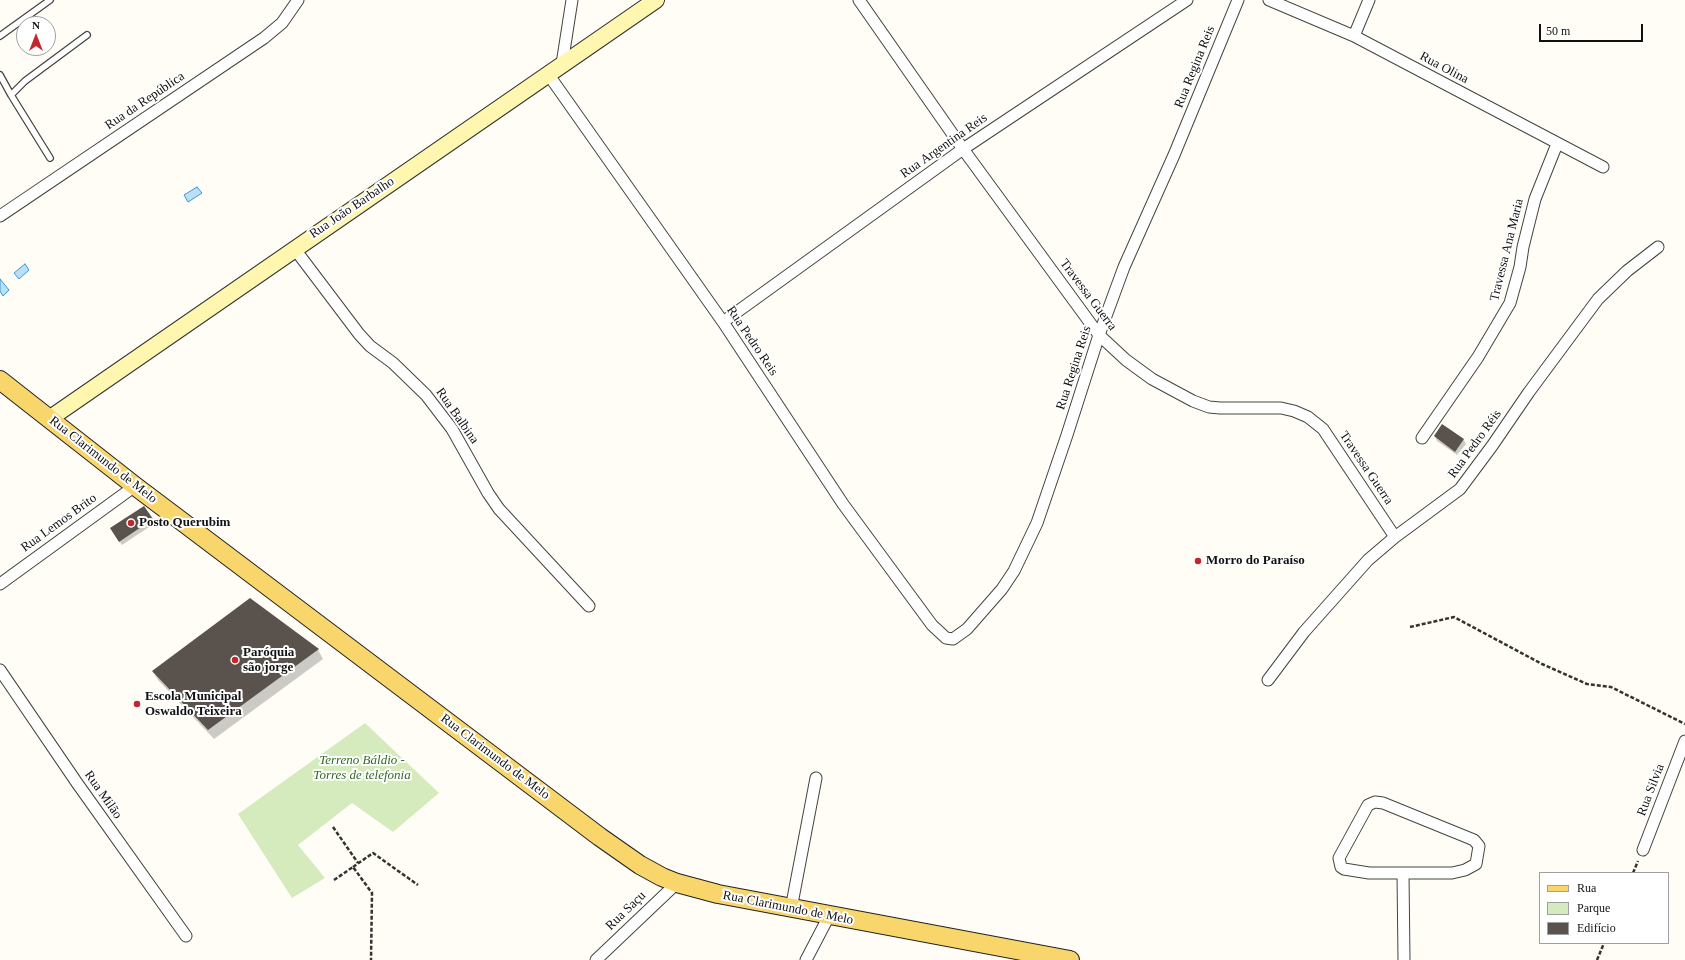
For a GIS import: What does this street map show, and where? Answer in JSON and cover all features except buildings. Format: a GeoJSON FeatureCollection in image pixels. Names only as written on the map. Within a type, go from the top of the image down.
{"type":"FeatureCollection","features":[{"type":"Feature","properties":{"kind":"main road","name":"Rua Clarimundo de Melo"},"geometry":{"type":"LineString","coordinates":[[0,380],[134,486],[600,837],[640,865],[677,883],[718,894],[1015,955],[1070,960]]}},
{"type":"Feature","properties":{"kind":"street","name":"Rua da República"},"geometry":{"type":"LineString","coordinates":[[0,216],[264,38],[282,23],[298,0]]}},
{"type":"Feature","properties":{"kind":"street"},"geometry":{"type":"LineString","coordinates":[[562,64],[572,0]]}},
{"type":"Feature","properties":{"kind":"street","name":"Rua João Barbalho"},"geometry":{"type":"LineString","coordinates":[[49,419],[294,248],[656,0]]}},
{"type":"Feature","properties":{"kind":"street","name":"Travessa Guerra"},"geometry":{"type":"LineString","coordinates":[[859,0],[963,149],[1099,335],[1126,360],[1152,378],[1193,401],[1208,407],[1281,408],[1294,410],[1308,417],[1322,429],[1394,537]]}},
{"type":"Feature","properties":{"kind":"street","name":"Rua Argentina Reis"},"geometry":{"type":"LineString","coordinates":[[723,322],[963,149],[1187,0]]}},
{"type":"Feature","properties":{"kind":"street","name":"Rua Regina Reis"},"geometry":{"type":"LineString","coordinates":[[932,625],[946,638],[953,639],[967,629],[997,595],[1014,571],[1037,523],[1099,335],[1124,266],[1174,155],[1238,0]]}},
{"type":"Feature","properties":{"kind":"street","name":"Rua Olina"},"geometry":{"type":"LineString","coordinates":[[1269,0],[1354,36],[1603,167]]}},
{"type":"Feature","properties":{"kind":"street"},"geometry":{"type":"LineString","coordinates":[[1354,36],[1369,0]]}},
{"type":"Feature","properties":{"kind":"street","name":"Rua Pedro Reis"},"geometry":{"type":"LineString","coordinates":[[548,74],[723,322],[843,504],[932,625]]}},
{"type":"Feature","properties":{"kind":"street","name":"Travessa Ana Maria"},"geometry":{"type":"LineString","coordinates":[[1422,438],[1478,357],[1510,303],[1520,266],[1534,199],[1557,144]]}},
{"type":"Feature","properties":{"kind":"street","name":"Rua Pedro Réis"},"geometry":{"type":"LineString","coordinates":[[1268,680],[1304,632],[1368,560],[1394,537],[1460,489],[1488,453],[1529,392],[1598,299],[1627,271],[1658,246]]}},
{"type":"Feature","properties":{"kind":"street","name":"Rua Balbina"},"geometry":{"type":"LineString","coordinates":[[294,248],[359,334],[370,346],[393,363],[426,395],[452,429],[488,493],[499,509],[589,606]]}},
{"type":"Feature","properties":{"kind":"street","name":"Rua Lemos Brito"},"geometry":{"type":"LineString","coordinates":[[0,584],[134,486]]}},
{"type":"Feature","properties":{"kind":"street","name":"Rua Milão"},"geometry":{"type":"LineString","coordinates":[[0,670],[77,783],[186,936]]}},
{"type":"Feature","properties":{"kind":"street","name":"Rua Silvia"},"geometry":{"type":"LineString","coordinates":[[1643,850],[1685,741]]}},
{"type":"Feature","properties":{"kind":"street"},"geometry":{"type":"LineString","coordinates":[[791,909],[816,778]]}},
{"type":"Feature","properties":{"kind":"street"},"geometry":{"type":"LineString","coordinates":[[1371,803],[1383,803],[1458,832],[1478,843],[1478,858],[1476,864],[1469,869],[1452,873],[1403,874],[1362,872],[1341,867],[1339,861],[1341,854],[1371,803]]}},
{"type":"Feature","properties":{"kind":"street"},"geometry":{"type":"LineString","coordinates":[[1403,874],[1404,960]]}},
{"type":"Feature","properties":{"kind":"street","name":"Rua Saçu"},"geometry":{"type":"LineString","coordinates":[[596,960],[677,883]]}},
{"type":"Feature","properties":{"kind":"street"},"geometry":{"type":"LineString","coordinates":[[806,960],[829,916]]}},
{"type":"Feature","properties":{"kind":"lane"},"geometry":{"type":"LineString","coordinates":[[0,36],[50,0]]}},
{"type":"Feature","properties":{"kind":"lane"},"geometry":{"type":"LineString","coordinates":[[11,95],[25,81],[87,35]]}},
{"type":"Feature","properties":{"kind":"lane"},"geometry":{"type":"LineString","coordinates":[[0,75],[50,158]]}},
{"type":"Feature","properties":{"kind":"path"},"geometry":{"type":"LineString","coordinates":[[1410,627],[1454,617],[1542,664],[1587,684],[1611,687],[1685,724]]}},
{"type":"Feature","properties":{"kind":"path"},"geometry":{"type":"LineString","coordinates":[[333,828],[358,863]]}},
{"type":"Feature","properties":{"kind":"path"},"geometry":{"type":"LineString","coordinates":[[334,880],[373,853],[418,885]]}},
{"type":"Feature","properties":{"kind":"path"},"geometry":{"type":"LineString","coordinates":[[353,867],[372,893],[372,960]]}},
{"type":"Feature","properties":{"kind":"path"},"geometry":{"type":"LineString","coordinates":[[1597,960],[1604,944]]}},
{"type":"Feature","properties":{"kind":"green space","name":"Terreno Báldio - Torres de telefonia"},"geometry":{"type":"Polygon","coordinates":[[[365,723],[439,793],[393,832],[352,803],[298,845],[325,878],[292,898],[238,814],[365,723]]]}},
{"type":"Feature","properties":{"kind":"water"},"geometry":{"type":"Polygon","coordinates":[[[197,187],[202,193],[188,202],[184,195],[197,187]]]}},
{"type":"Feature","properties":{"kind":"water"},"geometry":{"type":"Polygon","coordinates":[[[25,264],[29,270],[19,279],[14,273],[25,264]]]}},
{"type":"Feature","properties":{"kind":"water"},"geometry":{"type":"Polygon","coordinates":[[[0,279],[9,290],[3,296],[0,291],[0,279]]]}},
{"type":"Feature","properties":{"kind":"place","name":"Posto Querubim"},"geometry":{"type":"Point","coordinates":[131,523]}},
{"type":"Feature","properties":{"kind":"place","name":"Morro do Paraíso"},"geometry":{"type":"Point","coordinates":[1198,561]}},
{"type":"Feature","properties":{"kind":"place","name":"Paróquia são jorge"},"geometry":{"type":"Point","coordinates":[235,660]}},
{"type":"Feature","properties":{"kind":"place","name":"Escola Municipal Oswaldo Teixeira"},"geometry":{"type":"Point","coordinates":[137,704]}}]}
